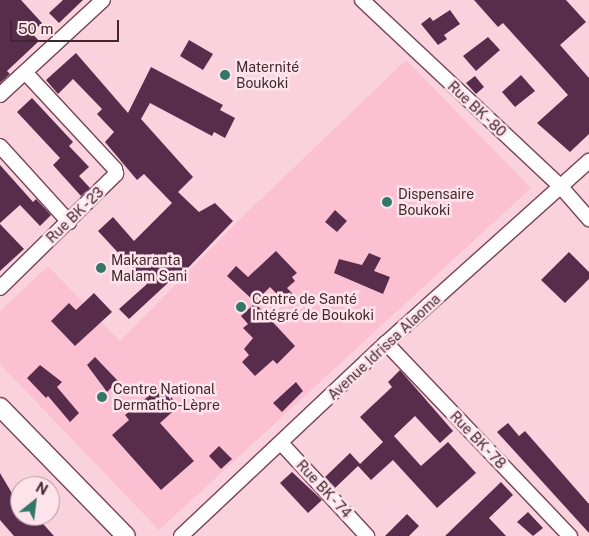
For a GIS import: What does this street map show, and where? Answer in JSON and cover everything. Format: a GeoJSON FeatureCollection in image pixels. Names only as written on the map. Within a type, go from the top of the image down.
{"type":"FeatureCollection","features":[{"type":"Feature","properties":{"kind":"street"},"geometry":{"type":"LineString","coordinates":[[0,95],[103,0]]}},
{"type":"Feature","properties":{"kind":"street","name":"Rue BK - 80"},"geometry":{"type":"LineString","coordinates":[[362,0],[560,188],[589,219]]}},
{"type":"Feature","properties":{"kind":"street","name":"Rue BK - 23"},"geometry":{"type":"LineString","coordinates":[[0,288],[113,178],[115,169],[25,72]]}},
{"type":"Feature","properties":{"kind":"street"},"geometry":{"type":"LineString","coordinates":[[0,146],[69,222]]}},
{"type":"Feature","properties":{"kind":"street","name":"Avenue Idrissa Alaoma"},"geometry":{"type":"LineString","coordinates":[[181,536],[386,343],[589,161]]}},
{"type":"Feature","properties":{"kind":"street","name":"Rue BK - 78"},"geometry":{"type":"LineString","coordinates":[[386,343],[570,536]]}},
{"type":"Feature","properties":{"kind":"street"},"geometry":{"type":"LineString","coordinates":[[0,407],[126,536]]}},
{"type":"Feature","properties":{"kind":"street","name":"Rue BK - 74"},"geometry":{"type":"LineString","coordinates":[[281,443],[367,536]]}},
{"type":"Feature","properties":{"kind":"shaded area"},"geometry":{"type":"Polygon","coordinates":[[[406,60],[531,188],[159,530],[0,364],[0,311],[48,266],[120,341],[238,221],[406,60]]]}},
{"type":"Feature","properties":{"kind":"building"},"geometry":{"type":"Polygon","coordinates":[[[0,0],[21,0],[42,23],[32,33],[39,41],[7,71],[10,74],[0,83],[0,0]]]}},
{"type":"Feature","properties":{"kind":"building"},"geometry":{"type":"Polygon","coordinates":[[[63,0],[83,0],[59,23],[49,13],[63,0]]]}},
{"type":"Feature","properties":{"kind":"building"},"geometry":{"type":"Polygon","coordinates":[[[474,0],[566,0],[586,22],[560,45],[589,78],[589,134],[570,152],[537,123],[568,95],[503,23],[498,27],[474,0]]]}},
{"type":"Feature","properties":{"kind":"building"},"geometry":{"type":"Polygon","coordinates":[[[450,10],[460,24],[444,35],[447,39],[438,45],[421,24],[430,17],[433,21],[450,10]]]}},
{"type":"Feature","properties":{"kind":"building"},"geometry":{"type":"Polygon","coordinates":[[[488,37],[500,50],[476,71],[463,56],[488,37]]]}},
{"type":"Feature","properties":{"kind":"building"},"geometry":{"type":"Polygon","coordinates":[[[189,40],[213,54],[203,70],[180,56],[189,40]]]}},
{"type":"Feature","properties":{"kind":"building"},"geometry":{"type":"Polygon","coordinates":[[[76,53],[128,113],[151,67],[223,105],[220,110],[235,118],[225,138],[214,132],[212,136],[150,103],[141,119],[193,177],[178,192],[199,212],[215,203],[233,221],[186,270],[184,268],[129,319],[119,309],[147,284],[98,231],[113,217],[134,241],[172,203],[144,174],[137,180],[105,142],[114,132],[97,114],[102,109],[73,79],[58,94],[46,80],[76,53]]]}},
{"type":"Feature","properties":{"kind":"building"},"geometry":{"type":"Polygon","coordinates":[[[521,75],[535,91],[515,107],[502,92],[521,75]]]}},
{"type":"Feature","properties":{"kind":"building"},"geometry":{"type":"Polygon","coordinates":[[[475,76],[484,87],[476,94],[466,83],[475,76]]]}},
{"type":"Feature","properties":{"kind":"building"},"geometry":{"type":"Polygon","coordinates":[[[32,98],[73,142],[69,146],[89,167],[79,176],[90,188],[81,196],[53,165],[60,158],[17,112],[32,98]]]}},
{"type":"Feature","properties":{"kind":"building"},"geometry":{"type":"Polygon","coordinates":[[[0,165],[33,202],[36,199],[51,215],[40,226],[20,205],[0,223],[0,165]]]}},
{"type":"Feature","properties":{"kind":"building"},"geometry":{"type":"Polygon","coordinates":[[[335,210],[347,221],[337,232],[325,222],[335,210]]]}},
{"type":"Feature","properties":{"kind":"building"},"geometry":{"type":"Polygon","coordinates":[[[0,224],[24,249],[0,271],[0,224]]]}},
{"type":"Feature","properties":{"kind":"building"},"geometry":{"type":"Polygon","coordinates":[[[276,251],[297,273],[292,277],[295,281],[287,288],[294,295],[286,303],[270,287],[255,302],[227,276],[236,266],[248,277],[276,251]]]}},
{"type":"Feature","properties":{"kind":"building"},"geometry":{"type":"Polygon","coordinates":[[[569,252],[589,272],[589,279],[565,303],[541,280],[569,252]]]}},
{"type":"Feature","properties":{"kind":"building"},"geometry":{"type":"Polygon","coordinates":[[[369,253],[381,258],[374,271],[390,277],[383,294],[334,273],[339,259],[362,265],[369,253]]]}},
{"type":"Feature","properties":{"kind":"building"},"geometry":{"type":"Polygon","coordinates":[[[94,293],[112,312],[75,346],[51,321],[69,303],[76,310],[94,293]]]}},
{"type":"Feature","properties":{"kind":"building"},"geometry":{"type":"Polygon","coordinates":[[[255,303],[295,346],[277,364],[273,360],[255,376],[242,362],[249,355],[244,349],[253,338],[243,328],[248,324],[241,316],[255,303]]]}},
{"type":"Feature","properties":{"kind":"building"},"geometry":{"type":"Polygon","coordinates":[[[95,357],[118,381],[107,392],[87,365],[95,357]]]}},
{"type":"Feature","properties":{"kind":"building"},"geometry":{"type":"Polygon","coordinates":[[[40,365],[62,382],[57,387],[79,413],[70,422],[48,396],[46,398],[27,378],[40,365]]]}},
{"type":"Feature","properties":{"kind":"building"},"geometry":{"type":"Polygon","coordinates":[[[400,370],[453,431],[440,443],[415,416],[394,436],[421,466],[448,442],[476,473],[437,508],[393,460],[371,480],[358,466],[335,488],[325,477],[350,453],[360,464],[383,442],[360,417],[392,387],[388,382],[400,370]]]}},
{"type":"Feature","properties":{"kind":"building"},"geometry":{"type":"Polygon","coordinates":[[[296,382],[303,391],[282,412],[273,403],[296,382]]]}},
{"type":"Feature","properties":{"kind":"building"},"geometry":{"type":"Polygon","coordinates":[[[161,386],[179,406],[160,423],[194,461],[161,490],[112,435],[129,420],[125,415],[161,386]]]}},
{"type":"Feature","properties":{"kind":"building"},"geometry":{"type":"Polygon","coordinates":[[[508,423],[519,436],[525,431],[589,504],[589,533],[497,432],[508,423]]]}},
{"type":"Feature","properties":{"kind":"building"},"geometry":{"type":"Polygon","coordinates":[[[219,446],[232,459],[221,469],[209,456],[219,446]]]}},
{"type":"Feature","properties":{"kind":"building"},"geometry":{"type":"Polygon","coordinates":[[[292,472],[322,500],[308,513],[280,483],[292,472]]]}},
{"type":"Feature","properties":{"kind":"building"},"geometry":{"type":"Polygon","coordinates":[[[0,473],[10,490],[10,526],[45,526],[54,536],[14,536],[0,520],[0,473]]]}},
{"type":"Feature","properties":{"kind":"building"},"geometry":{"type":"Polygon","coordinates":[[[501,482],[513,495],[489,518],[506,536],[445,536],[501,482]]]}},
{"type":"Feature","properties":{"kind":"building"},"geometry":{"type":"Polygon","coordinates":[[[528,512],[543,528],[533,536],[517,522],[528,512]]]}},
{"type":"Feature","properties":{"kind":"building"},"geometry":{"type":"Polygon","coordinates":[[[407,514],[419,526],[409,536],[385,536],[407,514]]]}},
{"type":"Feature","properties":{"kind":"place","name":"Maternité Boukoki"},"geometry":{"type":"Point","coordinates":[225,75]}},
{"type":"Feature","properties":{"kind":"place","name":"Dispensaire Boukoki"},"geometry":{"type":"Point","coordinates":[387,202]}},
{"type":"Feature","properties":{"kind":"place","name":"Makaranta Malam Sani"},"geometry":{"type":"Point","coordinates":[101,268]}},
{"type":"Feature","properties":{"kind":"place","name":"Centre de Santé Intégré de Boukoki"},"geometry":{"type":"Point","coordinates":[241,307]}},
{"type":"Feature","properties":{"kind":"place","name":"Centre National Dermatho-Lèpre"},"geometry":{"type":"Point","coordinates":[102,397]}}]}
